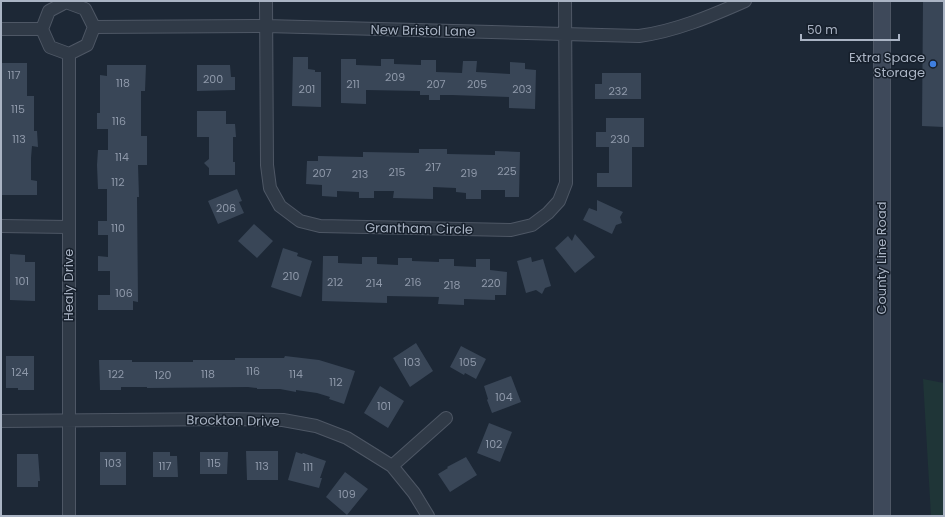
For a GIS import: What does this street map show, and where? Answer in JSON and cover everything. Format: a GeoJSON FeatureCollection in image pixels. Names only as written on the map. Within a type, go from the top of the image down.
{"type":"FeatureCollection","features":[{"type":"Feature","properties":{"kind":"main road","name":"County Line Road"},"geometry":{"type":"LineString","coordinates":[[882,1],[882,516]]}},
{"type":"Feature","properties":{"kind":"street","name":"Grantham Circle"},"geometry":{"type":"LineString","coordinates":[[266,1],[266,165],[270,188],[280,206],[300,221],[320,226],[510,230],[532,225],[548,213],[559,201],[566,183],[565,1]]}},
{"type":"Feature","properties":{"kind":"street","name":"New Bristol Lane"},"geometry":{"type":"LineString","coordinates":[[94,27],[266,26],[639,36],[659,33],[710,16],[745,1]]}},
{"type":"Feature","properties":{"kind":"street"},"geometry":{"type":"LineString","coordinates":[[66,2],[85,9],[94,27],[87,45],[69,54],[50,47],[42,29],[49,11],[66,2]]}},
{"type":"Feature","properties":{"kind":"street"},"geometry":{"type":"LineString","coordinates":[[1,29],[42,29]]}},
{"type":"Feature","properties":{"kind":"street","name":"Healy Drive"},"geometry":{"type":"LineString","coordinates":[[69,54],[69,516]]}},
{"type":"Feature","properties":{"kind":"street"},"geometry":{"type":"LineString","coordinates":[[1,226],[68,227]]}},
{"type":"Feature","properties":{"kind":"street"},"geometry":{"type":"LineString","coordinates":[[392,466],[446,418]]}},
{"type":"Feature","properties":{"kind":"street","name":"Brockton Drive"},"geometry":{"type":"LineString","coordinates":[[1,421],[223,419],[284,420],[316,426],[347,438],[392,466],[414,493],[428,516]]}},
{"type":"Feature","properties":{"kind":"green space"},"geometry":{"type":"Polygon","coordinates":[[[923,379],[944,383],[944,516],[931,516],[923,379]]]}},
{"type":"Feature","properties":{"kind":"building","name":"Extra Space Storage"},"geometry":{"type":"Polygon","coordinates":[[[923,1],[944,1],[944,127],[922,126],[923,1]]]}},
{"type":"Feature","properties":{"kind":"building"},"geometry":{"type":"Polygon","coordinates":[[[293,57],[308,57],[308,69],[315,70],[315,72],[321,72],[321,107],[292,106],[293,57]]]}},
{"type":"Feature","properties":{"kind":"building"},"geometry":{"type":"Polygon","coordinates":[[[341,59],[356,59],[356,65],[381,66],[381,59],[394,59],[394,64],[421,65],[421,60],[436,60],[436,72],[462,73],[463,61],[477,61],[476,72],[510,74],[510,62],[525,63],[525,69],[536,70],[535,109],[509,108],[509,97],[440,95],[440,100],[429,100],[429,95],[420,95],[420,91],[366,90],[366,104],[341,103],[341,59]]]}},
{"type":"Feature","properties":{"kind":"building"},"geometry":{"type":"Polygon","coordinates":[[[1,63],[27,63],[27,96],[34,96],[34,131],[37,131],[38,147],[32,146],[31,180],[37,181],[37,195],[1,195],[1,63]]]}},
{"type":"Feature","properties":{"kind":"building"},"geometry":{"type":"Polygon","coordinates":[[[107,65],[146,65],[145,91],[141,91],[141,136],[147,136],[147,165],[138,165],[138,302],[133,301],[133,310],[98,310],[98,295],[110,295],[110,271],[98,271],[98,256],[108,257],[108,235],[98,235],[98,221],[107,221],[107,189],[98,189],[97,165],[98,150],[108,150],[108,129],[97,129],[97,113],[100,113],[100,75],[107,76],[107,65]]]}},
{"type":"Feature","properties":{"kind":"building"},"geometry":{"type":"Polygon","coordinates":[[[197,65],[230,65],[231,77],[235,77],[235,90],[197,91],[197,65]]]}},
{"type":"Feature","properties":{"kind":"building"},"geometry":{"type":"Polygon","coordinates":[[[602,73],[641,73],[641,99],[595,99],[595,84],[602,84],[602,73]]]}},
{"type":"Feature","properties":{"kind":"building"},"geometry":{"type":"Polygon","coordinates":[[[197,111],[226,111],[226,124],[235,124],[236,137],[233,137],[233,162],[235,162],[235,175],[209,175],[209,168],[204,163],[209,159],[209,137],[197,137],[197,111]]]}},
{"type":"Feature","properties":{"kind":"building"},"geometry":{"type":"Polygon","coordinates":[[[606,118],[644,118],[644,147],[632,147],[632,187],[597,187],[597,173],[609,173],[609,147],[596,147],[596,132],[606,132],[606,118]]]}},
{"type":"Feature","properties":{"kind":"building"},"geometry":{"type":"Polygon","coordinates":[[[419,149],[447,149],[447,154],[495,155],[495,151],[520,152],[519,197],[505,197],[505,190],[481,190],[481,199],[466,199],[466,193],[456,192],[456,188],[433,187],[433,199],[393,198],[394,191],[374,191],[374,198],[359,198],[359,192],[337,191],[337,197],[322,196],[322,185],[306,184],[307,161],[318,161],[318,156],[363,157],[363,152],[419,153],[419,149]]]}},
{"type":"Feature","properties":{"kind":"building"},"geometry":{"type":"Polygon","coordinates":[[[237,189],[242,201],[239,202],[244,213],[218,224],[208,201],[237,189]]]}},
{"type":"Feature","properties":{"kind":"building"},"geometry":{"type":"Polygon","coordinates":[[[597,200],[623,212],[620,217],[622,223],[616,225],[612,234],[583,220],[589,208],[597,211],[597,200]]]}},
{"type":"Feature","properties":{"kind":"building"},"geometry":{"type":"Polygon","coordinates":[[[254,224],[273,241],[257,258],[238,241],[254,224]]]}},
{"type":"Feature","properties":{"kind":"building"},"geometry":{"type":"Polygon","coordinates":[[[575,234],[595,257],[575,273],[555,248],[568,236],[572,241],[575,234]]]}},
{"type":"Feature","properties":{"kind":"building"},"geometry":{"type":"Polygon","coordinates":[[[283,248],[298,253],[297,256],[312,261],[301,297],[271,287],[283,248]]]}},
{"type":"Feature","properties":{"kind":"building"},"geometry":{"type":"Polygon","coordinates":[[[10,254],[25,255],[25,262],[35,262],[35,301],[10,300],[10,254]]]}},
{"type":"Feature","properties":{"kind":"building"},"geometry":{"type":"Polygon","coordinates":[[[323,256],[338,256],[338,263],[362,264],[362,257],[377,257],[377,264],[398,265],[398,258],[412,258],[412,261],[439,262],[439,259],[454,259],[454,266],[476,267],[476,259],[490,259],[490,270],[507,272],[506,295],[495,295],[495,300],[464,299],[464,305],[438,304],[439,297],[387,296],[387,303],[322,301],[323,256]]]}},
{"type":"Feature","properties":{"kind":"building"},"geometry":{"type":"Polygon","coordinates":[[[531,257],[532,262],[543,259],[551,286],[545,288],[542,294],[536,290],[526,293],[517,261],[531,257]]]}},
{"type":"Feature","properties":{"kind":"building"},"geometry":{"type":"Polygon","coordinates":[[[416,343],[433,371],[410,387],[393,358],[416,343]]]}},
{"type":"Feature","properties":{"kind":"building"},"geometry":{"type":"Polygon","coordinates":[[[461,346],[486,359],[476,379],[465,373],[464,375],[450,367],[461,346]]]}},
{"type":"Feature","properties":{"kind":"building"},"geometry":{"type":"Polygon","coordinates":[[[6,356],[34,356],[34,390],[6,388],[6,356]]]}},
{"type":"Feature","properties":{"kind":"building"},"geometry":{"type":"Polygon","coordinates":[[[285,356],[319,360],[355,371],[344,404],[329,399],[330,397],[317,393],[296,390],[296,392],[280,389],[257,389],[248,387],[121,387],[121,390],[100,390],[99,360],[132,360],[132,362],[193,362],[193,360],[284,358],[285,356]]]}},
{"type":"Feature","properties":{"kind":"building"},"geometry":{"type":"Polygon","coordinates":[[[511,376],[521,402],[492,413],[484,386],[511,376]]]}},
{"type":"Feature","properties":{"kind":"building"},"geometry":{"type":"Polygon","coordinates":[[[380,386],[404,401],[388,428],[364,413],[380,386]]]}},
{"type":"Feature","properties":{"kind":"building"},"geometry":{"type":"Polygon","coordinates":[[[489,423],[512,432],[500,462],[477,453],[489,423]]]}},
{"type":"Feature","properties":{"kind":"building"},"geometry":{"type":"Polygon","coordinates":[[[246,451],[278,451],[278,480],[247,480],[246,451]]]}},
{"type":"Feature","properties":{"kind":"building"},"geometry":{"type":"Polygon","coordinates":[[[100,452],[126,452],[126,485],[100,485],[100,452]]]}},
{"type":"Feature","properties":{"kind":"building"},"geometry":{"type":"Polygon","coordinates":[[[153,452],[170,452],[170,456],[177,456],[178,477],[153,477],[153,452]]]}},
{"type":"Feature","properties":{"kind":"building"},"geometry":{"type":"Polygon","coordinates":[[[200,452],[228,452],[227,474],[200,474],[200,452]]]}},
{"type":"Feature","properties":{"kind":"building"},"geometry":{"type":"Polygon","coordinates":[[[296,452],[326,461],[320,478],[322,478],[319,488],[288,480],[296,452]]]}},
{"type":"Feature","properties":{"kind":"building"},"geometry":{"type":"Polygon","coordinates":[[[17,454],[38,454],[40,481],[38,481],[38,487],[17,487],[17,454]]]}},
{"type":"Feature","properties":{"kind":"building"},"geometry":{"type":"Polygon","coordinates":[[[466,457],[477,475],[450,492],[438,474],[448,468],[447,467],[466,457]]]}},
{"type":"Feature","properties":{"kind":"building"},"geometry":{"type":"Polygon","coordinates":[[[345,472],[368,489],[347,515],[326,497],[345,472]]]}},
{"type":"Feature","properties":{"kind":"place","name":"Extra Space Storage"},"geometry":{"type":"Point","coordinates":[933,64]}}]}
